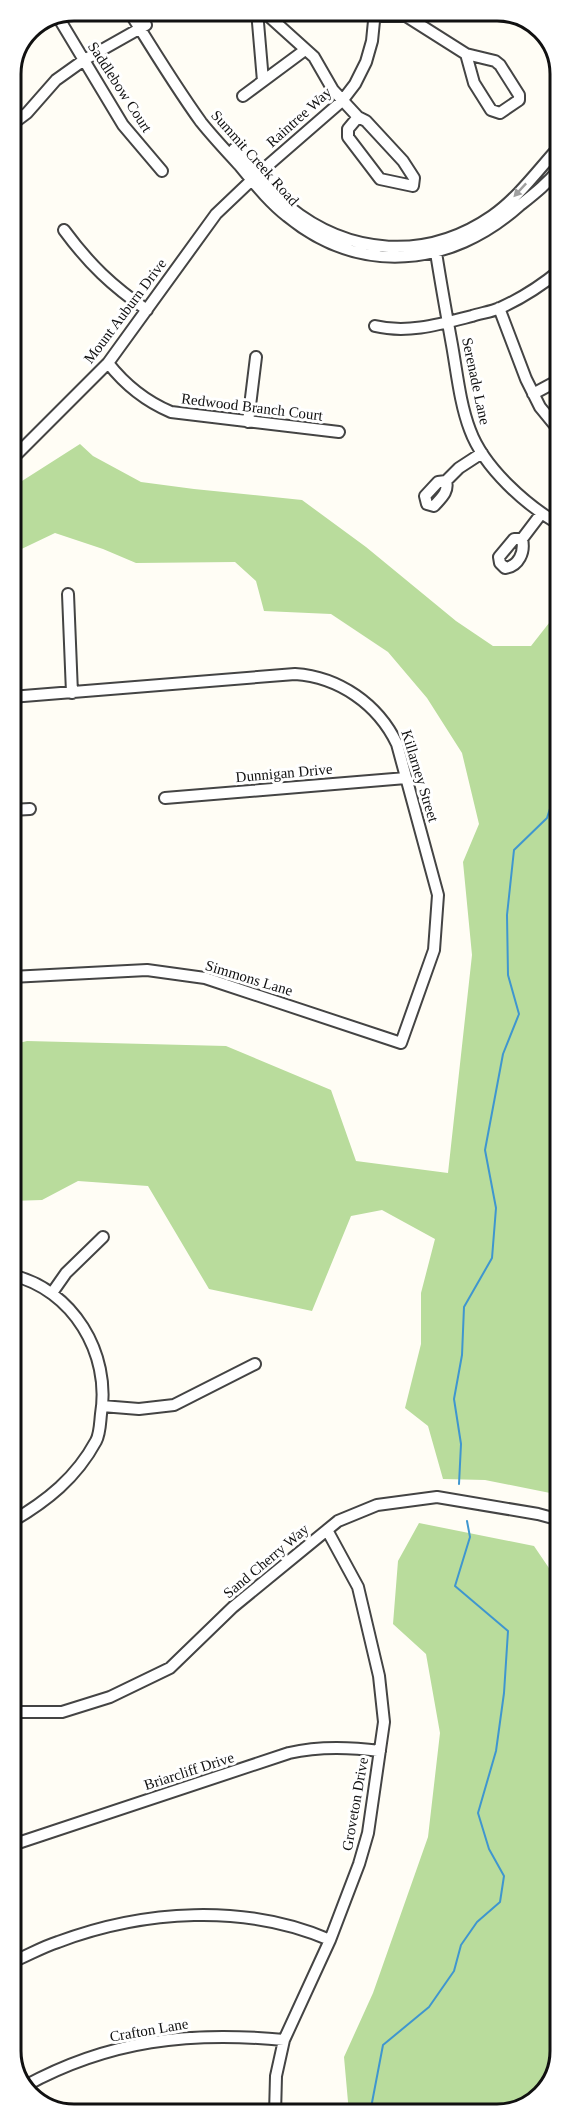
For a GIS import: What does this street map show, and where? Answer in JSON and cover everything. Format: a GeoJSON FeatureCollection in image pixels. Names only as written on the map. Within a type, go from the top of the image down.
{"type":"FeatureCollection","features":[{"type":"Feature","properties":{"kind":"street","name":"Summit Creek Road"},"geometry":{"type":"LineString","coordinates":[[138,21],[198,106],[289,218],[338,245],[380,256],[409,256],[435,248],[469,230],[501,209],[550,157]]}},
{"type":"Feature","properties":{"kind":"street","name":"Summit Creek Road"},"geometry":{"type":"LineString","coordinates":[[141,21],[143,27]]}},
{"type":"Feature","properties":{"kind":"street"},"geometry":{"type":"LineString","coordinates":[[258,21],[263,81]]}},
{"type":"Feature","properties":{"kind":"street"},"geometry":{"type":"LineString","coordinates":[[274,21],[318,63],[333,90],[403,161],[414,178],[413,186],[380,179],[348,137],[348,129],[358,117]]}},
{"type":"Feature","properties":{"kind":"street","name":"Raintree Way"},"geometry":{"type":"LineString","coordinates":[[254,177],[342,100],[355,84],[366,63],[375,21]]}},
{"type":"Feature","properties":{"kind":"street"},"geometry":{"type":"LineString","coordinates":[[416,21],[466,54],[500,64],[519,95],[519,100],[500,112],[491,110],[474,83],[466,54]]}},
{"type":"Feature","properties":{"kind":"street","name":"Saddlebow Court"},"geometry":{"type":"LineString","coordinates":[[61,23],[123,125],[162,171]]}},
{"type":"Feature","properties":{"kind":"street"},"geometry":{"type":"LineString","coordinates":[[21,118],[56,80],[84,60],[143,27]]}},
{"type":"Feature","properties":{"kind":"street"},"geometry":{"type":"LineString","coordinates":[[243,96],[305,50]]}},
{"type":"Feature","properties":{"kind":"street","name":"Mount Auburn Drive"},"geometry":{"type":"LineString","coordinates":[[21,449],[108,363],[205,227],[254,177]]}},
{"type":"Feature","properties":{"kind":"street","name":"Summit Creek Road"},"geometry":{"type":"LineString","coordinates":[[435,248],[458,246],[491,230],[550,181]]}},
{"type":"Feature","properties":{"kind":"street"},"geometry":{"type":"LineString","coordinates":[[64,230],[81,253],[108,282],[147,310]]}},
{"type":"Feature","properties":{"kind":"street","name":"Serenade Lane"},"geometry":{"type":"LineString","coordinates":[[435,248],[462,400],[470,430],[482,453],[514,490],[550,519]]}},
{"type":"Feature","properties":{"kind":"street"},"geometry":{"type":"LineString","coordinates":[[375,326],[400,330],[448,322],[499,308],[550,278]]}},
{"type":"Feature","properties":{"kind":"street"},"geometry":{"type":"LineString","coordinates":[[499,308],[526,379],[540,407],[550,419]]}},
{"type":"Feature","properties":{"kind":"street"},"geometry":{"type":"LineString","coordinates":[[248,422],[256,357]]}},
{"type":"Feature","properties":{"kind":"street","name":"Redwood Branch Court"},"geometry":{"type":"LineString","coordinates":[[108,363],[124,383],[147,401],[171,412],[339,432]]}},
{"type":"Feature","properties":{"kind":"street"},"geometry":{"type":"LineString","coordinates":[[533,394],[550,385]]}},
{"type":"Feature","properties":{"kind":"street"},"geometry":{"type":"LineString","coordinates":[[446,481],[459,468],[482,453]]}},
{"type":"Feature","properties":{"kind":"street"},"geometry":{"type":"LineString","coordinates":[[522,539],[541,514]]}},
{"type":"Feature","properties":{"kind":"street"},"geometry":{"type":"LineString","coordinates":[[68,594],[72,693]]}},
{"type":"Feature","properties":{"kind":"street","name":"Killarney Street"},"geometry":{"type":"LineString","coordinates":[[21,696],[295,674],[335,683],[365,701],[390,728],[397,744],[427,847],[438,896],[434,950],[401,1043]]}},
{"type":"Feature","properties":{"kind":"street","name":"Dunnigan Drive"},"geometry":{"type":"LineString","coordinates":[[165,798],[406,778]]}},
{"type":"Feature","properties":{"kind":"street"},"geometry":{"type":"LineString","coordinates":[[21,809],[30,808]]}},
{"type":"Feature","properties":{"kind":"street","name":"Simmons Lane"},"geometry":{"type":"LineString","coordinates":[[21,977],[147,970],[205,978],[401,1043]]}},
{"type":"Feature","properties":{"kind":"street"},"geometry":{"type":"LineString","coordinates":[[52,1293],[66,1273],[103,1238]]}},
{"type":"Feature","properties":{"kind":"street"},"geometry":{"type":"LineString","coordinates":[[21,1278],[52,1293],[66,1305],[88,1334],[97,1355],[102,1383],[102,1407],[97,1439],[73,1475],[55,1494],[21,1516]]}},
{"type":"Feature","properties":{"kind":"street"},"geometry":{"type":"LineString","coordinates":[[102,1407],[139,1409],[174,1405],[255,1364]]}},
{"type":"Feature","properties":{"kind":"street","name":"Sand Cherry Way"},"geometry":{"type":"LineString","coordinates":[[21,1712],[62,1712],[110,1697],[170,1668],[233,1607],[338,1521],[377,1504],[437,1497],[550,1517]]}},
{"type":"Feature","properties":{"kind":"street","name":"Groveton Drive"},"geometry":{"type":"LineString","coordinates":[[275,2104],[276,2076],[284,2040],[330,1940],[359,1864],[368,1833],[384,1711],[379,1676],[358,1587],[327,1530]]}},
{"type":"Feature","properties":{"kind":"street","name":"Briarcliff Drive"},"geometry":{"type":"LineString","coordinates":[[21,1842],[289,1753],[306,1749],[336,1747],[380,1751]]}},
{"type":"Feature","properties":{"kind":"street"},"geometry":{"type":"LineString","coordinates":[[21,1958],[57,1942],[111,1925],[138,1919],[174,1916],[210,1916],[276,1922],[303,1928],[330,1940]]}},
{"type":"Feature","properties":{"kind":"street","name":"Crafton Lane"},"geometry":{"type":"LineString","coordinates":[[32,2083],[79,2061],[147,2042],[180,2037],[213,2036],[284,2040]]}},
{"type":"Feature","properties":{"kind":"green space"},"geometry":{"type":"Polygon","coordinates":[[[80,444],[93,456],[141,482],[302,500],[366,547],[456,621],[493,646],[531,646],[550,622],[550,1493],[485,1480],[443,1479],[428,1426],[405,1408],[421,1344],[421,1293],[435,1239],[382,1210],[351,1216],[312,1311],[209,1289],[148,1186],[78,1181],[42,1200],[21,1201],[21,1042],[27,1041],[226,1046],[331,1090],[356,1161],[448,1173],[472,955],[463,862],[479,824],[462,753],[427,698],[388,652],[331,614],[264,611],[256,581],[235,562],[136,563],[55,533],[21,549],[21,482],[80,444]]]}},
{"type":"Feature","properties":{"kind":"green space"},"geometry":{"type":"Polygon","coordinates":[[[419,1523],[534,1546],[550,1570],[550,2051],[546,2071],[537,2086],[524,2097],[507,2103],[348,2104],[344,2057],[373,1993],[428,1837],[440,1733],[426,1654],[393,1624],[398,1561],[419,1523]]]}},
{"type":"Feature","properties":{"kind":"waterway"},"geometry":{"type":"LineString","coordinates":[[459,1484],[461,1444],[454,1399],[462,1355],[464,1307],[492,1258],[496,1208],[485,1150],[503,1054],[519,1014],[508,975],[507,915],[514,850],[547,818],[550,809]]}},
{"type":"Feature","properties":{"kind":"waterway"},"geometry":{"type":"LineString","coordinates":[[372,2104],[383,2045],[429,2007],[454,1971],[461,1945],[477,1922],[500,1902],[504,1876],[489,1849],[478,1813],[496,1751],[504,1693],[508,1631],[455,1586],[470,1537],[467,1521]]}}]}
